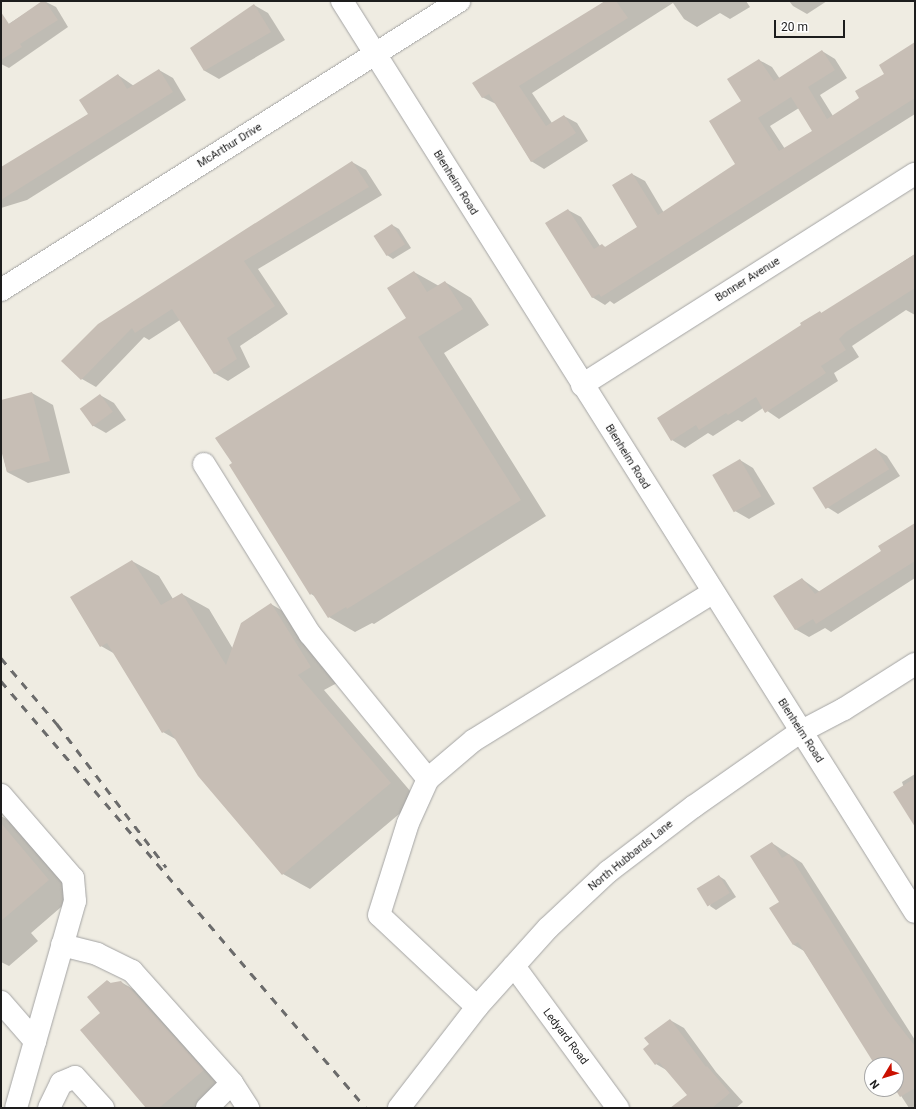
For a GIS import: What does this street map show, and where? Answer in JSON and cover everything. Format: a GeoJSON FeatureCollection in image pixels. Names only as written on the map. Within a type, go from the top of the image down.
{"type":"FeatureCollection","features":[{"type":"Feature","properties":{"kind":"street","name":"Blenheim Road"},"geometry":{"type":"LineString","coordinates":[[342,1],[712,593],[915,912]]}},
{"type":"Feature","properties":{"kind":"street","name":"McArthur Drive"},"geometry":{"type":"LineString","coordinates":[[1,290],[459,1]]}},
{"type":"Feature","properties":{"kind":"street","name":"Bonner Avenue"},"geometry":{"type":"LineString","coordinates":[[582,385],[915,174]]}},
{"type":"Feature","properties":{"kind":"street"},"geometry":{"type":"LineString","coordinates":[[204,464],[310,634],[428,779]]}},
{"type":"Feature","properties":{"kind":"street"},"geometry":{"type":"LineString","coordinates":[[477,1007],[379,915],[408,823],[428,779],[474,740],[712,593]]}},
{"type":"Feature","properties":{"kind":"street","name":"North Hubbards Lane"},"geometry":{"type":"LineString","coordinates":[[399,1108],[477,1007],[548,928],[609,871],[681,816],[800,732],[844,709],[915,664]]}},
{"type":"Feature","properties":{"kind":"street"},"geometry":{"type":"LineString","coordinates":[[1,795],[73,878],[75,901],[16,1108]]}},
{"type":"Feature","properties":{"kind":"street"},"geometry":{"type":"LineString","coordinates":[[62,944],[97,954],[132,971],[232,1084],[248,1108]]}},
{"type":"Feature","properties":{"kind":"street","name":"Ledyard Road"},"geometry":{"type":"LineString","coordinates":[[514,966],[618,1108]]}},
{"type":"Feature","properties":{"kind":"street"},"geometry":{"type":"LineString","coordinates":[[1,1002],[35,1041]]}},
{"type":"Feature","properties":{"kind":"street"},"geometry":{"type":"LineString","coordinates":[[49,1108],[61,1083],[75,1077],[103,1108]]}},
{"type":"Feature","properties":{"kind":"street"},"geometry":{"type":"LineString","coordinates":[[207,1108],[232,1084]]}},
{"type":"Feature","properties":{"kind":"building"},"geometry":{"type":"Polygon","coordinates":[[[42,1],[45,1],[58,20],[20,44],[22,47],[1,60],[1,12],[9,24],[42,1]]]}},
{"type":"Feature","properties":{"kind":"building"},"geometry":{"type":"Polygon","coordinates":[[[605,1],[616,1],[628,18],[519,86],[546,126],[564,115],[576,133],[531,162],[489,94],[482,98],[472,83],[605,1]]]}},
{"type":"Feature","properties":{"kind":"building"},"geometry":{"type":"Polygon","coordinates":[[[254,4],[271,32],[204,71],[190,48],[254,4]]]}},
{"type":"Feature","properties":{"kind":"building"},"geometry":{"type":"Polygon","coordinates":[[[915,42],[915,98],[601,297],[599,294],[592,298],[545,223],[568,209],[594,249],[602,244],[605,247],[637,227],[612,185],[632,173],[658,215],[735,164],[709,121],[741,101],[727,79],[759,59],[774,81],[822,50],[835,70],[808,87],[827,119],[859,98],[855,91],[884,74],[879,65],[915,42]],[[791,97],[758,118],[779,151],[812,131],[791,97]]]}},
{"type":"Feature","properties":{"kind":"building"},"geometry":{"type":"Polygon","coordinates":[[[159,69],[173,92],[1,200],[1,167],[88,114],[79,100],[118,74],[127,89],[159,69]]]}},
{"type":"Feature","properties":{"kind":"building"},"geometry":{"type":"Polygon","coordinates":[[[352,161],[369,187],[244,261],[275,306],[227,338],[237,359],[214,374],[172,309],[135,333],[132,328],[81,380],[61,361],[98,324],[352,161]]]}},
{"type":"Feature","properties":{"kind":"building"},"geometry":{"type":"Polygon","coordinates":[[[392,224],[405,244],[387,256],[374,236],[392,224]]]}},
{"type":"Feature","properties":{"kind":"building"},"geometry":{"type":"Polygon","coordinates":[[[915,254],[915,288],[846,332],[839,339],[846,350],[821,366],[826,373],[765,413],[756,397],[728,415],[726,413],[699,430],[696,425],[671,441],[657,418],[801,325],[800,323],[820,311],[821,313],[915,254]]]}},
{"type":"Feature","properties":{"kind":"building"},"geometry":{"type":"Polygon","coordinates":[[[414,271],[427,292],[445,281],[463,309],[418,337],[521,500],[347,609],[346,607],[328,618],[312,593],[310,595],[229,465],[232,463],[215,438],[406,318],[387,288],[414,271]]]}},
{"type":"Feature","properties":{"kind":"building"},"geometry":{"type":"Polygon","coordinates":[[[32,392],[50,461],[7,472],[1,450],[1,400],[32,392]]]}},
{"type":"Feature","properties":{"kind":"building"},"geometry":{"type":"Polygon","coordinates":[[[100,394],[113,412],[93,426],[80,409],[100,394]]]}},
{"type":"Feature","properties":{"kind":"building"},"geometry":{"type":"Polygon","coordinates":[[[876,448],[889,469],[826,509],[812,488],[876,448]]]}},
{"type":"Feature","properties":{"kind":"building"},"geometry":{"type":"Polygon","coordinates":[[[740,459],[762,496],[734,512],[712,475],[740,459]]]}},
{"type":"Feature","properties":{"kind":"building"},"geometry":{"type":"Polygon","coordinates":[[[915,523],[915,561],[816,624],[813,619],[795,630],[773,596],[802,578],[815,594],[881,551],[878,546],[915,523]]]}},
{"type":"Feature","properties":{"kind":"building"},"geometry":{"type":"Polygon","coordinates":[[[132,560],[161,605],[182,593],[226,665],[241,623],[271,603],[311,667],[298,675],[391,783],[282,875],[198,776],[169,729],[162,733],[107,643],[100,647],[70,597],[132,560]]]}},
{"type":"Feature","properties":{"kind":"building"},"geometry":{"type":"Polygon","coordinates":[[[915,778],[915,827],[893,792],[915,778]]]}},
{"type":"Feature","properties":{"kind":"building"},"geometry":{"type":"Polygon","coordinates":[[[1,823],[49,880],[1,921],[1,823]]]}},
{"type":"Feature","properties":{"kind":"building"},"geometry":{"type":"Polygon","coordinates":[[[772,842],[782,858],[789,854],[886,1009],[915,1046],[915,1088],[904,1095],[904,1057],[870,1057],[798,942],[793,945],[769,908],[779,902],[750,856],[772,842]]]}},
{"type":"Feature","properties":{"kind":"building"},"geometry":{"type":"Polygon","coordinates":[[[719,875],[730,893],[708,906],[697,888],[719,875]]]}},
{"type":"Feature","properties":{"kind":"building"},"geometry":{"type":"Polygon","coordinates":[[[107,980],[110,983],[121,981],[126,987],[128,986],[204,1070],[159,1108],[146,1108],[80,1030],[100,1013],[87,997],[107,980]]]}},
{"type":"Feature","properties":{"kind":"building"},"geometry":{"type":"Polygon","coordinates":[[[670,1019],[706,1067],[707,1066],[730,1093],[712,1108],[670,1108],[687,1095],[659,1062],[655,1065],[643,1049],[649,1044],[644,1038],[670,1019]]]}},
{"type":"Feature","properties":{"kind":"railway"},"geometry":{"type":"LineString","coordinates":[[1,658],[57,724],[166,867]]}},
{"type":"Feature","properties":{"kind":"railway"},"geometry":{"type":"LineString","coordinates":[[1,681],[366,1108]]}}]}
